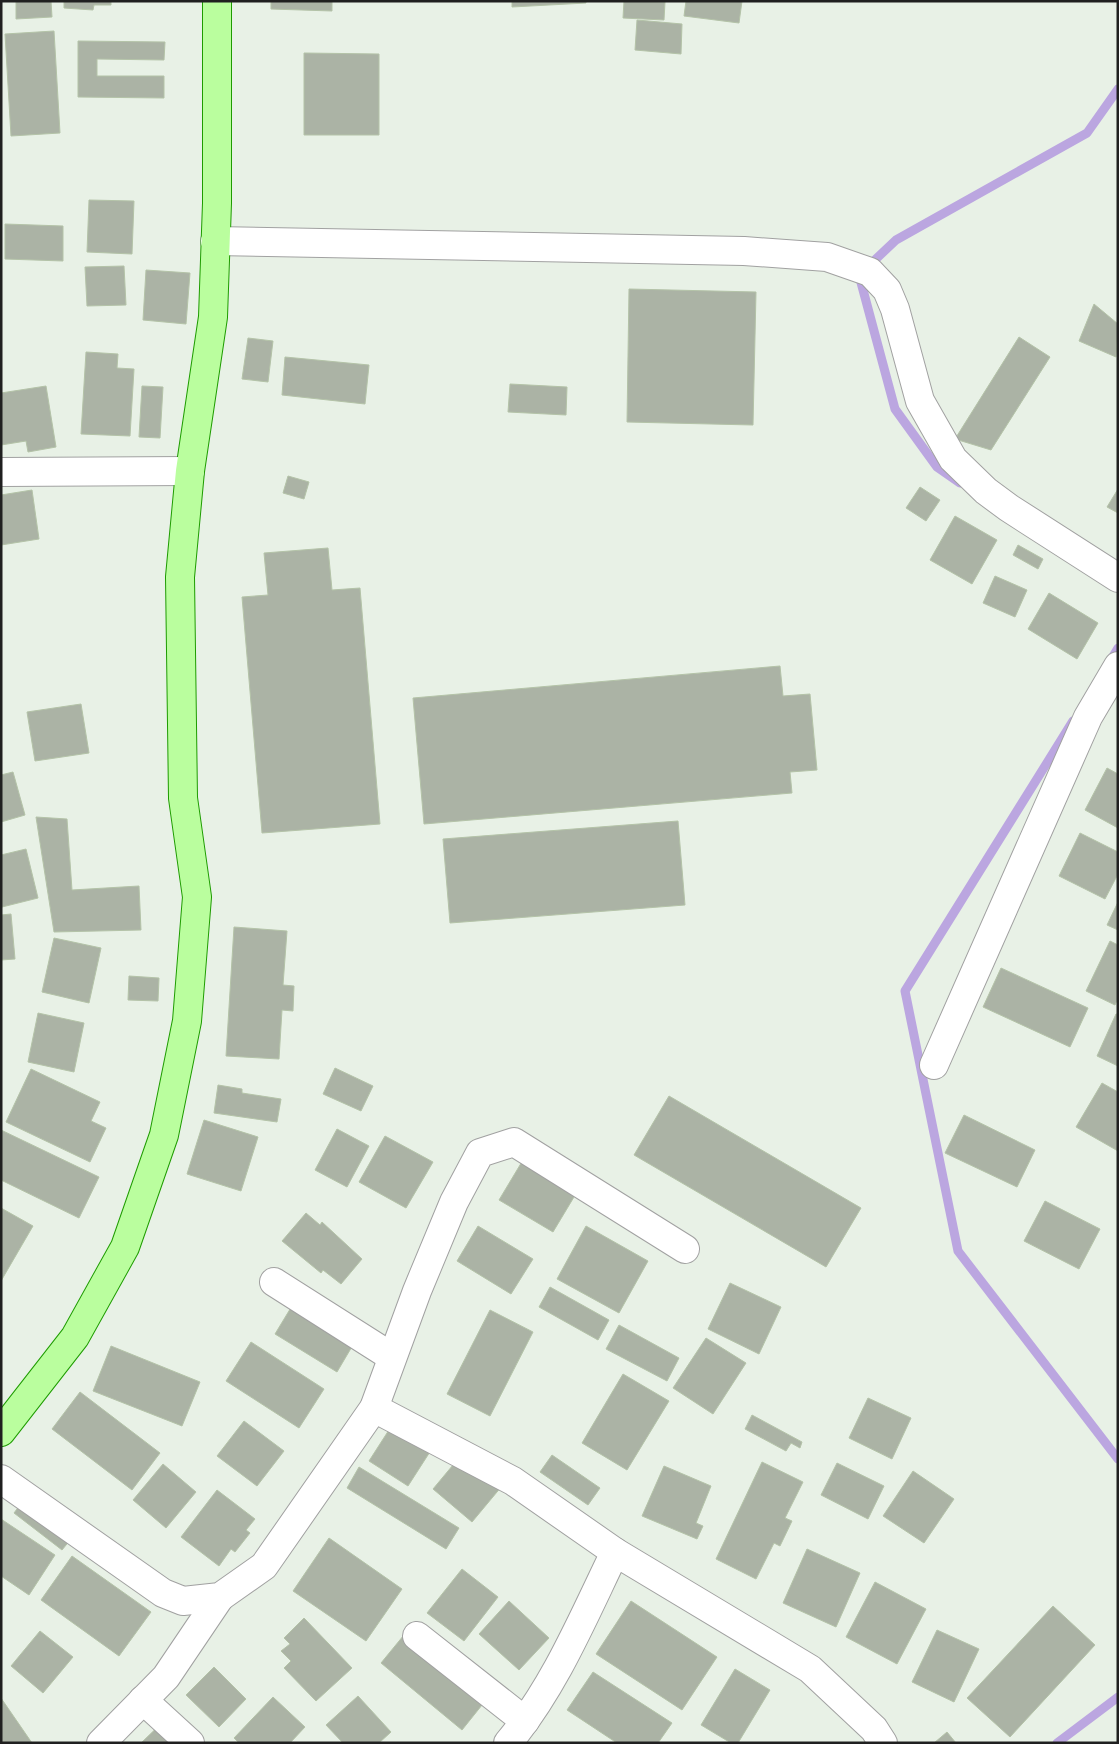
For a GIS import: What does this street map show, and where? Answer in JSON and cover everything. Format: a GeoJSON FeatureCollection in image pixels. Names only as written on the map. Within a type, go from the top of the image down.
{"type":"FeatureCollection","features":[{"type":"Feature","properties":{"kind":"main road"},"geometry":{"type":"LineString","coordinates":[[1,1432],[75,1337],[125,1247],[164,1135],[187,1021],[197,897],[184,798],[180,576],[190,471],[213,317],[217,1]]}},
{"type":"Feature","properties":{"kind":"street"},"geometry":{"type":"LineString","coordinates":[[215,241],[744,252],[827,257],[870,272],[887,290],[895,308],[920,401],[953,460],[986,491],[1009,508],[1118,578]]}},
{"type":"Feature","properties":{"kind":"street"},"geometry":{"type":"LineString","coordinates":[[1,472],[190,471]]}},
{"type":"Feature","properties":{"kind":"street"},"geometry":{"type":"LineString","coordinates":[[934,1065],[1088,717],[1118,666]]}},
{"type":"Feature","properties":{"kind":"street"},"geometry":{"type":"LineString","coordinates":[[101,1743],[166,1677],[220,1597],[264,1566],[374,1408],[392,1357],[454,1202],[480,1153],[514,1142],[685,1249]]}},
{"type":"Feature","properties":{"kind":"street"},"geometry":{"type":"LineString","coordinates":[[274,1282],[392,1357]]}},
{"type":"Feature","properties":{"kind":"street"},"geometry":{"type":"LineString","coordinates":[[374,1408],[513,1481],[615,1552],[810,1669],[874,1729],[883,1743]]}},
{"type":"Feature","properties":{"kind":"street"},"geometry":{"type":"LineString","coordinates":[[1,1479],[163,1592],[183,1601],[220,1597]]}},
{"type":"Feature","properties":{"kind":"street"},"geometry":{"type":"LineString","coordinates":[[417,1636],[522,1734],[560,1666],[615,1552]]}},
{"type":"Feature","properties":{"kind":"street"},"geometry":{"type":"LineString","coordinates":[[143,1700],[190,1743]]}},
{"type":"Feature","properties":{"kind":"building"},"geometry":{"type":"Polygon","coordinates":[[[16,1],[51,1],[52,17],[16,19],[16,1]]]}},
{"type":"Feature","properties":{"kind":"building"},"geometry":{"type":"Polygon","coordinates":[[[64,1],[111,1],[111,5],[94,5],[93,10],[64,8],[64,1]]]}},
{"type":"Feature","properties":{"kind":"building"},"geometry":{"type":"Polygon","coordinates":[[[271,1],[332,1],[332,11],[271,9],[271,1]]]}},
{"type":"Feature","properties":{"kind":"building"},"geometry":{"type":"Polygon","coordinates":[[[512,1],[586,1],[586,3],[512,7],[512,1]]]}},
{"type":"Feature","properties":{"kind":"building"},"geometry":{"type":"Polygon","coordinates":[[[624,1],[665,2],[664,20],[623,18],[624,1]]]}},
{"type":"Feature","properties":{"kind":"building"},"geometry":{"type":"Polygon","coordinates":[[[686,1],[742,1],[739,23],[684,16],[686,1]]]}},
{"type":"Feature","properties":{"kind":"building"},"geometry":{"type":"Polygon","coordinates":[[[637,20],[682,24],[681,54],[635,50],[637,20]]]}},
{"type":"Feature","properties":{"kind":"building"},"geometry":{"type":"Polygon","coordinates":[[[54,31],[60,133],[11,136],[5,34],[54,31]]]}},
{"type":"Feature","properties":{"kind":"building"},"geometry":{"type":"Polygon","coordinates":[[[78,41],[165,42],[164,60],[97,59],[97,76],[164,76],[164,98],[78,97],[78,41]]]}},
{"type":"Feature","properties":{"kind":"building"},"geometry":{"type":"Polygon","coordinates":[[[304,53],[379,54],[379,135],[304,135],[304,53]]]}},
{"type":"Feature","properties":{"kind":"building"},"geometry":{"type":"Polygon","coordinates":[[[89,200],[134,201],[132,254],[87,252],[89,200]]]}},
{"type":"Feature","properties":{"kind":"building"},"geometry":{"type":"Polygon","coordinates":[[[5,224],[63,226],[63,261],[5,259],[5,224]]]}},
{"type":"Feature","properties":{"kind":"building"},"geometry":{"type":"Polygon","coordinates":[[[124,266],[126,305],[87,306],[85,267],[124,266]]]}},
{"type":"Feature","properties":{"kind":"building"},"geometry":{"type":"Polygon","coordinates":[[[146,270],[190,273],[186,324],[143,320],[146,270]]]}},
{"type":"Feature","properties":{"kind":"building"},"geometry":{"type":"Polygon","coordinates":[[[629,289],[756,292],[753,425],[627,422],[629,289]]]}},
{"type":"Feature","properties":{"kind":"building"},"geometry":{"type":"Polygon","coordinates":[[[1094,304],[1118,324],[1116,357],[1079,341],[1094,304]]]}},
{"type":"Feature","properties":{"kind":"building"},"geometry":{"type":"Polygon","coordinates":[[[1019,337],[1050,357],[991,450],[955,439],[1019,337]]]}},
{"type":"Feature","properties":{"kind":"building"},"geometry":{"type":"Polygon","coordinates":[[[248,338],[273,341],[268,382],[242,379],[248,338]]]}},
{"type":"Feature","properties":{"kind":"building"},"geometry":{"type":"Polygon","coordinates":[[[86,352],[118,354],[117,368],[134,369],[130,436],[81,434],[86,352]]]}},
{"type":"Feature","properties":{"kind":"building"},"geometry":{"type":"Polygon","coordinates":[[[285,357],[369,365],[365,404],[282,395],[285,357]]]}},
{"type":"Feature","properties":{"kind":"building"},"geometry":{"type":"Polygon","coordinates":[[[510,384],[567,387],[566,415],[508,412],[510,384]]]}},
{"type":"Feature","properties":{"kind":"building"},"geometry":{"type":"Polygon","coordinates":[[[46,386],[56,447],[28,452],[26,441],[1,445],[1,393],[46,386]]]}},
{"type":"Feature","properties":{"kind":"building"},"geometry":{"type":"Polygon","coordinates":[[[142,386],[163,387],[160,438],[139,437],[142,386]]]}},
{"type":"Feature","properties":{"kind":"building"},"geometry":{"type":"Polygon","coordinates":[[[288,476],[309,482],[304,499],[283,493],[288,476]]]}},
{"type":"Feature","properties":{"kind":"building"},"geometry":{"type":"Polygon","coordinates":[[[920,487],[940,500],[926,521],[906,508],[920,487]]]}},
{"type":"Feature","properties":{"kind":"building"},"geometry":{"type":"Polygon","coordinates":[[[1118,489],[1118,513],[1107,507],[1118,489]]]}},
{"type":"Feature","properties":{"kind":"building"},"geometry":{"type":"Polygon","coordinates":[[[32,490],[39,539],[1,545],[1,495],[32,490]]]}},
{"type":"Feature","properties":{"kind":"building"},"geometry":{"type":"Polygon","coordinates":[[[955,516],[997,540],[972,584],[930,560],[955,516]]]}},
{"type":"Feature","properties":{"kind":"building"},"geometry":{"type":"Polygon","coordinates":[[[1018,545],[1043,559],[1038,569],[1013,555],[1018,545]]]}},
{"type":"Feature","properties":{"kind":"building"},"geometry":{"type":"Polygon","coordinates":[[[328,548],[332,590],[360,588],[380,824],[262,833],[242,597],[268,595],[264,553],[328,548]]]}},
{"type":"Feature","properties":{"kind":"building"},"geometry":{"type":"Polygon","coordinates":[[[995,576],[1027,590],[1015,617],[983,603],[995,576]]]}},
{"type":"Feature","properties":{"kind":"building"},"geometry":{"type":"Polygon","coordinates":[[[1049,593],[1098,623],[1077,659],[1028,629],[1049,593]]]}},
{"type":"Feature","properties":{"kind":"building"},"geometry":{"type":"Polygon","coordinates":[[[780,666],[783,696],[810,694],[817,770],[790,772],[792,793],[424,824],[413,698],[780,666]]]}},
{"type":"Feature","properties":{"kind":"building"},"geometry":{"type":"Polygon","coordinates":[[[81,704],[89,753],[35,761],[27,712],[81,704]]]}},
{"type":"Feature","properties":{"kind":"building"},"geometry":{"type":"Polygon","coordinates":[[[1107,768],[1118,774],[1118,828],[1085,810],[1107,768]]]}},
{"type":"Feature","properties":{"kind":"building"},"geometry":{"type":"Polygon","coordinates":[[[13,772],[25,815],[1,822],[1,775],[13,772]]]}},
{"type":"Feature","properties":{"kind":"building"},"geometry":{"type":"Polygon","coordinates":[[[36,817],[67,819],[72,890],[139,886],[141,930],[54,932],[36,817]]]}},
{"type":"Feature","properties":{"kind":"building"},"geometry":{"type":"Polygon","coordinates":[[[678,821],[685,905],[450,923],[443,839],[678,821]]]}},
{"type":"Feature","properties":{"kind":"building"},"geometry":{"type":"Polygon","coordinates":[[[1080,833],[1118,852],[1118,874],[1105,899],[1059,876],[1080,833]]]}},
{"type":"Feature","properties":{"kind":"building"},"geometry":{"type":"Polygon","coordinates":[[[26,849],[38,898],[2,907],[1,855],[26,849]]]}},
{"type":"Feature","properties":{"kind":"building"},"geometry":{"type":"Polygon","coordinates":[[[1118,902],[1118,930],[1107,925],[1118,902]]]}},
{"type":"Feature","properties":{"kind":"building"},"geometry":{"type":"Polygon","coordinates":[[[11,914],[15,959],[1,960],[1,915],[11,914]]]}},
{"type":"Feature","properties":{"kind":"building"},"geometry":{"type":"Polygon","coordinates":[[[234,927],[287,931],[283,985],[294,986],[293,1011],[282,1010],[279,1059],[226,1056],[234,927]]]}},
{"type":"Feature","properties":{"kind":"building"},"geometry":{"type":"Polygon","coordinates":[[[54,938],[101,948],[89,1003],[42,992],[54,938]]]}},
{"type":"Feature","properties":{"kind":"building"},"geometry":{"type":"Polygon","coordinates":[[[1110,941],[1118,945],[1118,998],[1115,1005],[1086,991],[1110,941]]]}},
{"type":"Feature","properties":{"kind":"building"},"geometry":{"type":"Polygon","coordinates":[[[1001,968],[1088,1008],[1070,1047],[983,1007],[1001,968]]]}},
{"type":"Feature","properties":{"kind":"building"},"geometry":{"type":"Polygon","coordinates":[[[129,976],[159,978],[158,1001],[128,1000],[129,976]]]}},
{"type":"Feature","properties":{"kind":"building"},"geometry":{"type":"Polygon","coordinates":[[[38,1013],[84,1023],[74,1072],[28,1062],[38,1013]]]}},
{"type":"Feature","properties":{"kind":"building"},"geometry":{"type":"Polygon","coordinates":[[[1116,1014],[1118,1014],[1118,1066],[1097,1056],[1116,1014]]]}},
{"type":"Feature","properties":{"kind":"building"},"geometry":{"type":"Polygon","coordinates":[[[335,1068],[373,1086],[361,1111],[323,1094],[335,1068]]]}},
{"type":"Feature","properties":{"kind":"building"},"geometry":{"type":"Polygon","coordinates":[[[31,1069],[100,1102],[91,1121],[106,1128],[90,1162],[6,1122],[31,1069]]]}},
{"type":"Feature","properties":{"kind":"building"},"geometry":{"type":"Polygon","coordinates":[[[1102,1083],[1118,1092],[1118,1151],[1076,1127],[1102,1083]]]}},
{"type":"Feature","properties":{"kind":"building"},"geometry":{"type":"Polygon","coordinates":[[[218,1085],[242,1089],[242,1093],[281,1099],[277,1122],[214,1113],[218,1085]]]}},
{"type":"Feature","properties":{"kind":"building"},"geometry":{"type":"Polygon","coordinates":[[[669,1096],[861,1208],[826,1267],[634,1155],[669,1096]]]}},
{"type":"Feature","properties":{"kind":"building"},"geometry":{"type":"Polygon","coordinates":[[[964,1115],[1035,1150],[1017,1187],[945,1153],[964,1115]]]}},
{"type":"Feature","properties":{"kind":"building"},"geometry":{"type":"Polygon","coordinates":[[[204,1120],[258,1137],[241,1191],[187,1174],[204,1120]]]}},
{"type":"Feature","properties":{"kind":"building"},"geometry":{"type":"Polygon","coordinates":[[[337,1129],[369,1146],[347,1187],[315,1170],[337,1129]]]}},
{"type":"Feature","properties":{"kind":"building"},"geometry":{"type":"Polygon","coordinates":[[[1,1130],[99,1177],[79,1218],[1,1180],[1,1130]]]}},
{"type":"Feature","properties":{"kind":"building"},"geometry":{"type":"Polygon","coordinates":[[[385,1136],[433,1162],[406,1208],[359,1182],[385,1136]]]}},
{"type":"Feature","properties":{"kind":"building"},"geometry":{"type":"Polygon","coordinates":[[[523,1160],[577,1192],[553,1232],[499,1200],[523,1160]]]}},
{"type":"Feature","properties":{"kind":"building"},"geometry":{"type":"Polygon","coordinates":[[[1045,1201],[1100,1229],[1079,1269],[1024,1241],[1045,1201]]]}},
{"type":"Feature","properties":{"kind":"building"},"geometry":{"type":"Polygon","coordinates":[[[1,1208],[33,1226],[1,1281],[1,1208]]]}},
{"type":"Feature","properties":{"kind":"building"},"geometry":{"type":"Polygon","coordinates":[[[306,1213],[320,1225],[322,1222],[362,1259],[341,1284],[323,1270],[321,1273],[282,1241],[306,1213]]]}},
{"type":"Feature","properties":{"kind":"building"},"geometry":{"type":"Polygon","coordinates":[[[478,1226],[533,1259],[511,1294],[457,1261],[478,1226]]]}},
{"type":"Feature","properties":{"kind":"building"},"geometry":{"type":"Polygon","coordinates":[[[586,1226],[648,1261],[619,1313],[557,1279],[586,1226]]]}},
{"type":"Feature","properties":{"kind":"building"},"geometry":{"type":"Polygon","coordinates":[[[730,1283],[781,1307],[759,1354],[708,1329],[730,1283]]]}},
{"type":"Feature","properties":{"kind":"building"},"geometry":{"type":"Polygon","coordinates":[[[550,1287],[609,1320],[598,1340],[539,1307],[550,1287]]]}},
{"type":"Feature","properties":{"kind":"building"},"geometry":{"type":"Polygon","coordinates":[[[298,1296],[360,1333],[337,1372],[275,1334],[298,1296]]]}},
{"type":"Feature","properties":{"kind":"building"},"geometry":{"type":"Polygon","coordinates":[[[490,1310],[533,1332],[490,1416],[447,1394],[490,1310]]]}},
{"type":"Feature","properties":{"kind":"building"},"geometry":{"type":"Polygon","coordinates":[[[619,1325],[679,1358],[667,1381],[606,1349],[619,1325]]]}},
{"type":"Feature","properties":{"kind":"building"},"geometry":{"type":"Polygon","coordinates":[[[706,1338],[746,1363],[713,1414],[673,1388],[706,1338]]]}},
{"type":"Feature","properties":{"kind":"building"},"geometry":{"type":"Polygon","coordinates":[[[251,1342],[324,1389],[299,1428],[226,1381],[251,1342]]]}},
{"type":"Feature","properties":{"kind":"building"},"geometry":{"type":"Polygon","coordinates":[[[111,1346],[200,1382],[182,1426],[93,1391],[111,1346]]]}},
{"type":"Feature","properties":{"kind":"building"},"geometry":{"type":"Polygon","coordinates":[[[623,1374],[669,1401],[627,1470],[582,1443],[623,1374]]]}},
{"type":"Feature","properties":{"kind":"building"},"geometry":{"type":"Polygon","coordinates":[[[80,1392],[160,1453],[132,1490],[52,1429],[80,1392]]]}},
{"type":"Feature","properties":{"kind":"building"},"geometry":{"type":"Polygon","coordinates":[[[868,1398],[911,1418],[892,1459],[849,1438],[868,1398]]]}},
{"type":"Feature","properties":{"kind":"building"},"geometry":{"type":"Polygon","coordinates":[[[752,1415],[802,1442],[800,1448],[791,1443],[786,1451],[745,1429],[752,1415]]]}},
{"type":"Feature","properties":{"kind":"building"},"geometry":{"type":"Polygon","coordinates":[[[396,1419],[435,1444],[408,1486],[369,1461],[396,1419]]]}},
{"type":"Feature","properties":{"kind":"building"},"geometry":{"type":"Polygon","coordinates":[[[244,1421],[284,1451],[257,1486],[217,1456],[244,1421]]]}},
{"type":"Feature","properties":{"kind":"building"},"geometry":{"type":"Polygon","coordinates":[[[463,1453],[502,1486],[472,1522],[433,1489],[463,1453]]]}},
{"type":"Feature","properties":{"kind":"building"},"geometry":{"type":"Polygon","coordinates":[[[552,1455],[600,1488],[588,1505],[540,1472],[552,1455]]]}},
{"type":"Feature","properties":{"kind":"building"},"geometry":{"type":"Polygon","coordinates":[[[762,1462],[803,1482],[785,1518],[792,1521],[780,1546],[774,1543],[756,1579],[716,1559],[762,1462]]]}},
{"type":"Feature","properties":{"kind":"building"},"geometry":{"type":"Polygon","coordinates":[[[837,1463],[884,1486],[868,1519],[821,1495],[837,1463]]]}},
{"type":"Feature","properties":{"kind":"building"},"geometry":{"type":"Polygon","coordinates":[[[163,1464],[196,1492],[166,1528],[133,1500],[163,1464]]]}},
{"type":"Feature","properties":{"kind":"building"},"geometry":{"type":"Polygon","coordinates":[[[664,1466],[711,1486],[696,1523],[703,1526],[697,1539],[642,1516],[664,1466]]]}},
{"type":"Feature","properties":{"kind":"building"},"geometry":{"type":"Polygon","coordinates":[[[359,1467],[459,1528],[446,1549],[347,1488],[359,1467]]]}},
{"type":"Feature","properties":{"kind":"building"},"geometry":{"type":"Polygon","coordinates":[[[913,1471],[954,1499],[924,1543],[883,1516],[913,1471]]]}},
{"type":"Feature","properties":{"kind":"building"},"geometry":{"type":"Polygon","coordinates":[[[217,1490],[255,1519],[246,1530],[250,1533],[235,1552],[231,1549],[219,1566],[181,1537],[217,1490]]]}},
{"type":"Feature","properties":{"kind":"building"},"geometry":{"type":"Polygon","coordinates":[[[26,1497],[75,1534],[62,1550],[14,1513],[26,1497]]]}},
{"type":"Feature","properties":{"kind":"building"},"geometry":{"type":"Polygon","coordinates":[[[1,1519],[55,1555],[29,1595],[1,1576],[1,1519]]]}},
{"type":"Feature","properties":{"kind":"building"},"geometry":{"type":"Polygon","coordinates":[[[329,1538],[402,1589],[366,1641],[293,1591],[329,1538]]]}},
{"type":"Feature","properties":{"kind":"building"},"geometry":{"type":"Polygon","coordinates":[[[807,1549],[860,1573],[836,1627],[783,1603],[807,1549]]]}},
{"type":"Feature","properties":{"kind":"building"},"geometry":{"type":"Polygon","coordinates":[[[72,1556],[151,1612],[119,1656],[41,1600],[72,1556]]]}},
{"type":"Feature","properties":{"kind":"building"},"geometry":{"type":"Polygon","coordinates":[[[462,1569],[498,1597],[464,1641],[427,1613],[462,1569]]]}},
{"type":"Feature","properties":{"kind":"building"},"geometry":{"type":"Polygon","coordinates":[[[875,1582],[926,1609],[897,1664],[846,1637],[875,1582]]]}},
{"type":"Feature","properties":{"kind":"building"},"geometry":{"type":"Polygon","coordinates":[[[509,1601],[549,1638],[519,1670],[479,1634],[509,1601]]]}},
{"type":"Feature","properties":{"kind":"building"},"geometry":{"type":"Polygon","coordinates":[[[631,1601],[717,1657],[682,1710],[596,1654],[631,1601]]]}},
{"type":"Feature","properties":{"kind":"building"},"geometry":{"type":"Polygon","coordinates":[[[1053,1606],[1095,1645],[1010,1737],[967,1698],[1053,1606]]]}},
{"type":"Feature","properties":{"kind":"building"},"geometry":{"type":"Polygon","coordinates":[[[304,1618],[352,1668],[316,1701],[284,1668],[291,1661],[281,1651],[290,1644],[284,1638],[304,1618]]]}},
{"type":"Feature","properties":{"kind":"building"},"geometry":{"type":"Polygon","coordinates":[[[413,1624],[494,1690],[462,1730],[381,1663],[413,1624]]]}},
{"type":"Feature","properties":{"kind":"building"},"geometry":{"type":"Polygon","coordinates":[[[937,1630],[979,1649],[954,1702],[912,1682],[937,1630]]]}},
{"type":"Feature","properties":{"kind":"building"},"geometry":{"type":"Polygon","coordinates":[[[40,1631],[73,1657],[43,1693],[11,1666],[40,1631]]]}},
{"type":"Feature","properties":{"kind":"building"},"geometry":{"type":"Polygon","coordinates":[[[214,1667],[246,1699],[219,1727],[186,1695],[214,1667]]]}},
{"type":"Feature","properties":{"kind":"building"},"geometry":{"type":"Polygon","coordinates":[[[735,1669],[770,1690],[738,1743],[731,1743],[701,1725],[735,1669]]]}},
{"type":"Feature","properties":{"kind":"building"},"geometry":{"type":"Polygon","coordinates":[[[593,1672],[672,1723],[658,1743],[617,1743],[567,1710],[593,1672]]]}},
{"type":"Feature","properties":{"kind":"building"},"geometry":{"type":"Polygon","coordinates":[[[358,1696],[391,1732],[379,1743],[343,1743],[326,1725],[358,1696]]]}},
{"type":"Feature","properties":{"kind":"building"},"geometry":{"type":"Polygon","coordinates":[[[273,1697],[305,1727],[290,1743],[239,1743],[234,1738],[273,1697]]]}},
{"type":"Feature","properties":{"kind":"building"},"geometry":{"type":"Polygon","coordinates":[[[1,1698],[32,1743],[1,1743],[1,1698]]]}},
{"type":"Feature","properties":{"kind":"building"},"geometry":{"type":"Polygon","coordinates":[[[168,1717],[192,1743],[141,1743],[168,1717]]]}},
{"type":"Feature","properties":{"kind":"building"},"geometry":{"type":"Polygon","coordinates":[[[947,1732],[956,1743],[934,1743],[947,1732]]]}},
{"type":"Feature","properties":{"kind":"waterway"},"geometry":{"type":"LineString","coordinates":[[960,483],[937,467],[895,409],[859,275],[896,240],[1087,133],[1118,89]]}},
{"type":"Feature","properties":{"kind":"waterway"},"geometry":{"type":"LineString","coordinates":[[1109,663],[1118,648]]}},
{"type":"Feature","properties":{"kind":"waterway"},"geometry":{"type":"LineString","coordinates":[[1073,721],[905,991],[958,1251],[1118,1459]]}},
{"type":"Feature","properties":{"kind":"waterway"},"geometry":{"type":"LineString","coordinates":[[1057,1743],[1118,1697]]}}]}
